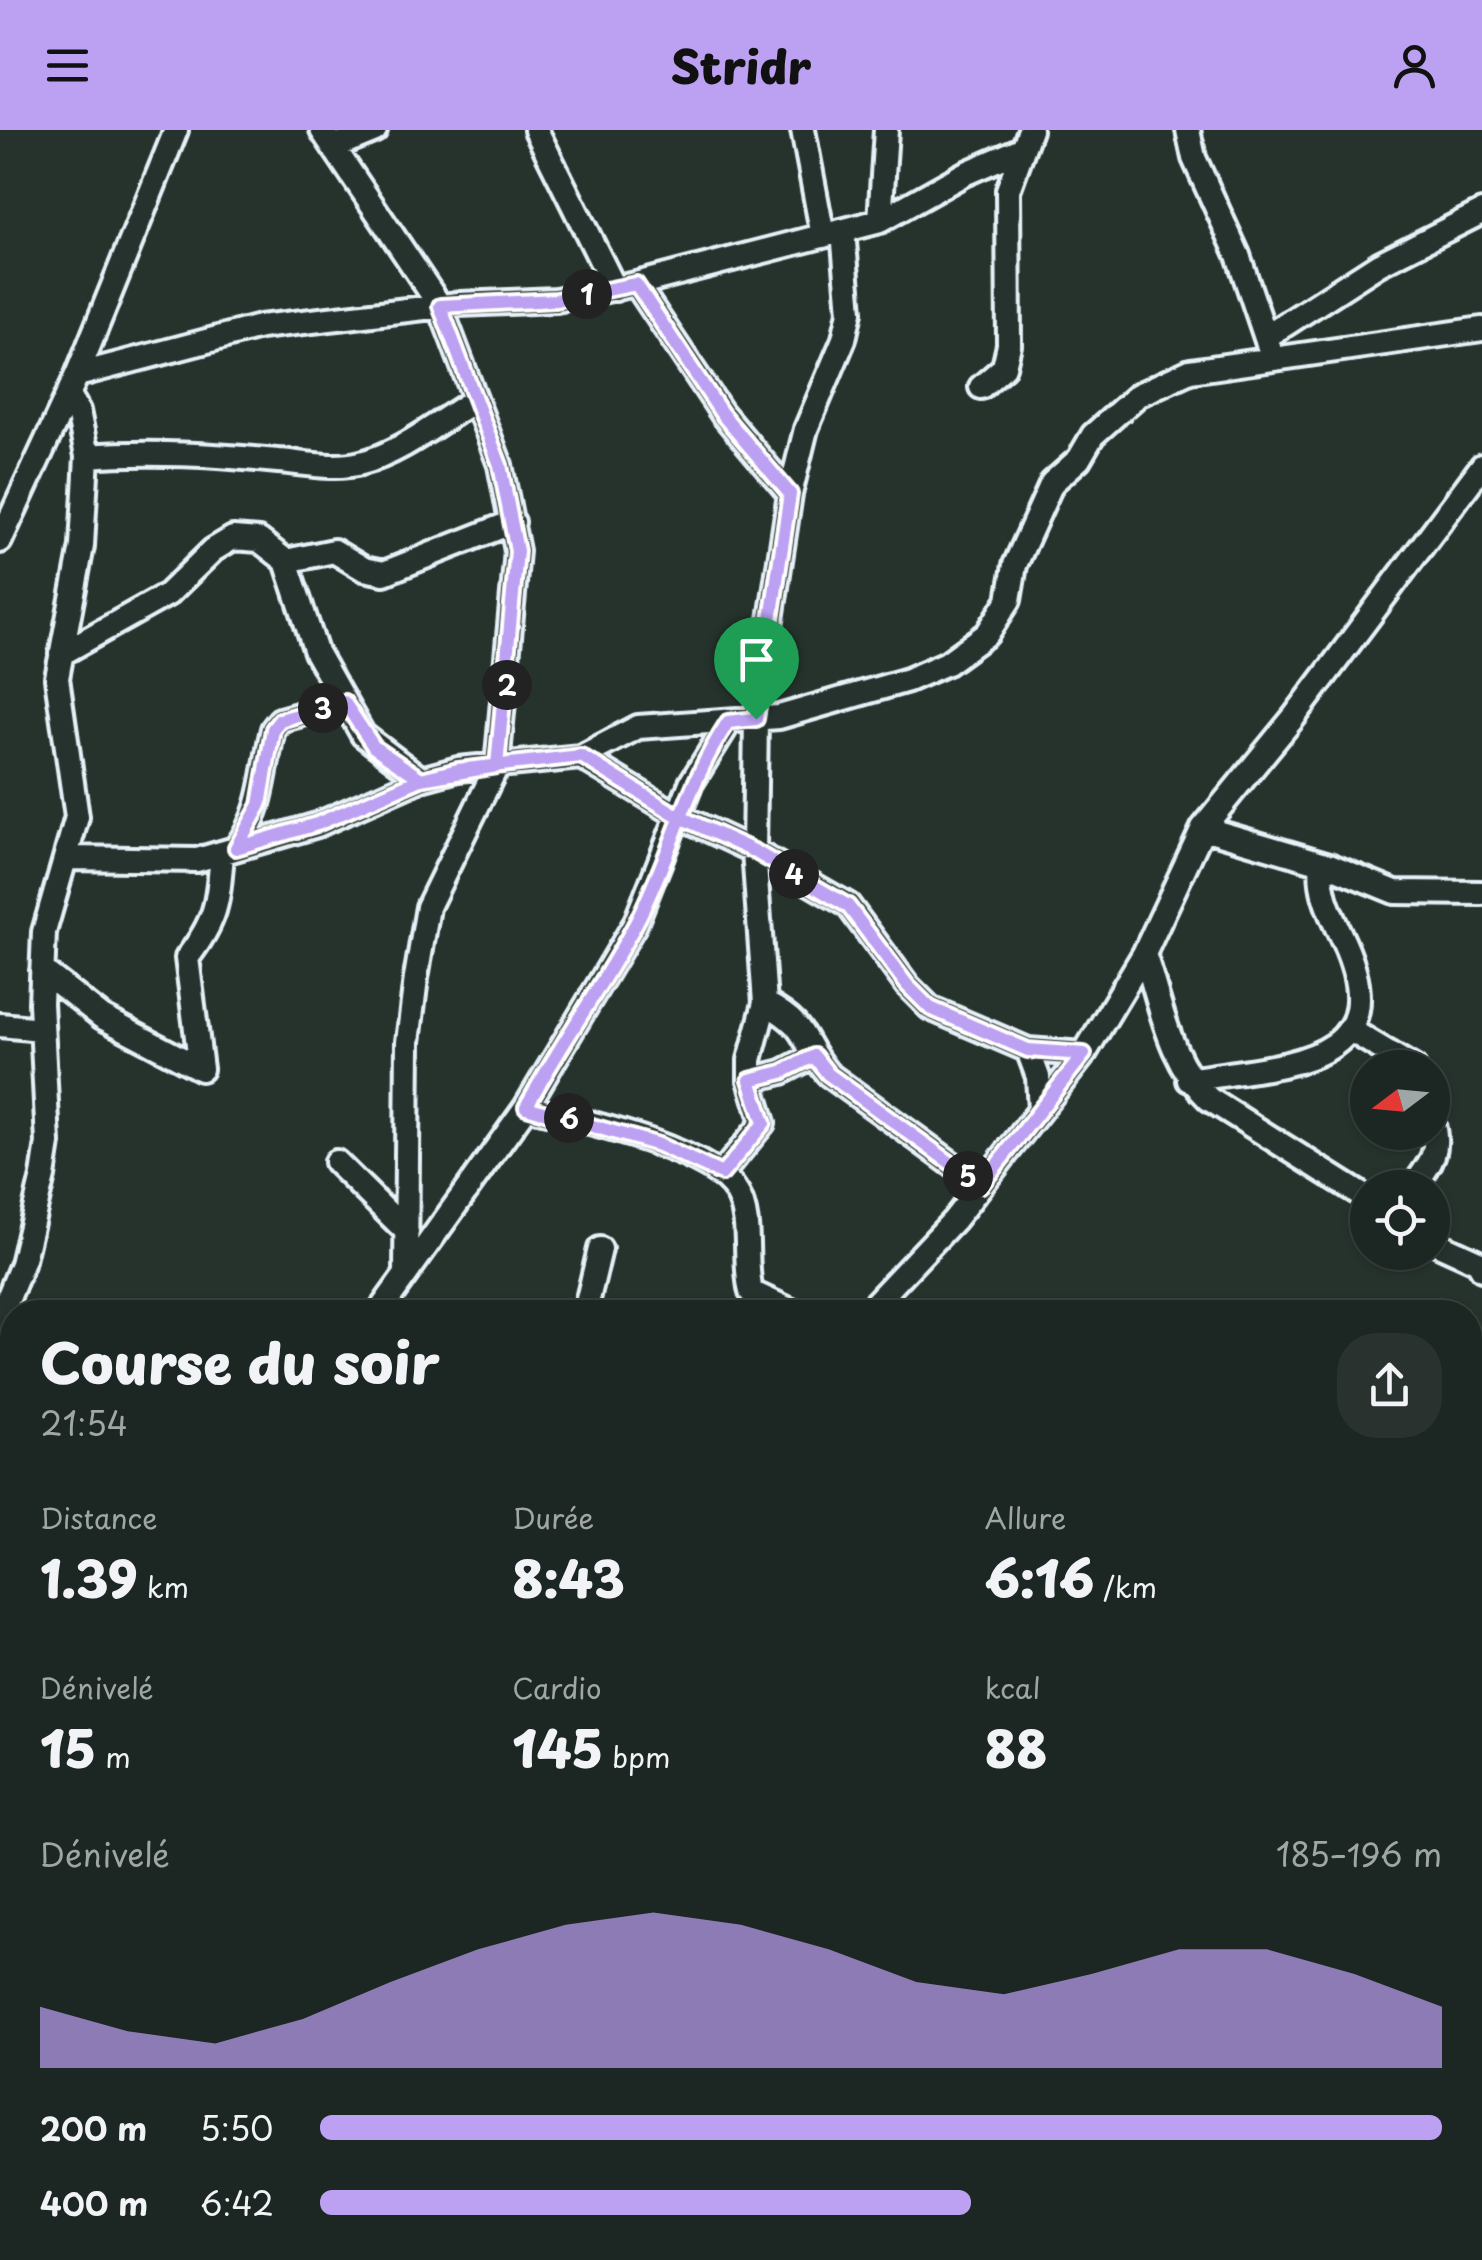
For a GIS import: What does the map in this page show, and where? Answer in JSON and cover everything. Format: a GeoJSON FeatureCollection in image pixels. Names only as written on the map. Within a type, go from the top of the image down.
{"type":"FeatureCollection","features":[{"type":"Feature","properties":{"kind":"street"},"geometry":{"type":"LineString","coordinates":[[0,541],[73,385],[176,130]]}},
{"type":"Feature","properties":{"kind":"street"},"geometry":{"type":"LineString","coordinates":[[375,130],[329,138],[440,306],[500,465],[517,551],[497,766],[428,907],[408,1042],[406,1273]]}},
{"type":"Feature","properties":{"kind":"street"},"geometry":{"type":"LineString","coordinates":[[536,130],[626,286],[722,414],[790,494]]}},
{"type":"Feature","properties":{"kind":"street"},"geometry":{"type":"LineString","coordinates":[[722,1174],[764,1123],[750,1080],[750,1060],[765,1003],[754,851],[756,719],[790,494],[806,429],[837,357],[850,312],[833,233],[803,130]]}},
{"type":"Feature","properties":{"kind":"street"},"geometry":{"type":"LineString","coordinates":[[880,222],[886,130]]}},
{"type":"Feature","properties":{"kind":"street"},"geometry":{"type":"LineString","coordinates":[[1185,133],[1274,360]]}},
{"type":"Feature","properties":{"kind":"street"},"geometry":{"type":"LineString","coordinates":[[73,385],[260,327],[440,306],[556,300],[880,222],[1024,140]]}},
{"type":"Feature","properties":{"kind":"street"},"geometry":{"type":"LineString","coordinates":[[982,387],[1004,367],[1009,345],[1008,190],[1024,140]]}},
{"type":"Feature","properties":{"kind":"street"},"geometry":{"type":"LineString","coordinates":[[1266,337],[1379,264],[1482,212]]}},
{"type":"Feature","properties":{"kind":"street"},"geometry":{"type":"LineString","coordinates":[[68,858],[197,860],[317,824],[421,779],[581,756],[638,727],[756,719],[860,697],[946,663],[987,634],[1002,616],[1015,565],[1052,483],[1079,458],[1092,434],[1138,395],[1190,370],[1482,329]]}},
{"type":"Feature","properties":{"kind":"street"},"geometry":{"type":"LineString","coordinates":[[7,1300],[22,1264],[44,1176],[48,1143],[42,1029],[44,932],[78,817],[58,678],[82,546],[87,456],[73,385]]}},
{"type":"Feature","properties":{"kind":"street"},"geometry":{"type":"LineString","coordinates":[[87,456],[157,450],[226,460],[336,467],[364,462],[392,449],[475,400]]}},
{"type":"Feature","properties":{"kind":"street"},"geometry":{"type":"LineString","coordinates":[[879,1300],[981,1185],[1084,1054],[1144,954],[1202,828],[1294,717],[1482,466]]}},
{"type":"Feature","properties":{"kind":"street"},"geometry":{"type":"LineString","coordinates":[[286,561],[334,551],[364,569],[384,573],[513,522]]}},
{"type":"Feature","properties":{"kind":"street"},"geometry":{"type":"LineString","coordinates":[[61,654],[168,594],[213,550],[233,538],[259,540],[286,561],[316,652],[374,747],[421,779]]}},
{"type":"Feature","properties":{"kind":"street"},"geometry":{"type":"LineString","coordinates":[[42,970],[102,1017],[201,1069],[187,958],[218,909],[229,850],[260,805],[273,729],[280,720],[344,702]]}},
{"type":"Feature","properties":{"kind":"street"},"geometry":{"type":"LineString","coordinates":[[387,1300],[526,1107],[635,924],[691,783],[728,722]]}},
{"type":"Feature","properties":{"kind":"street"},"geometry":{"type":"LineString","coordinates":[[581,756],[678,816],[754,851],[848,906],[907,985],[930,1008],[1028,1050],[1084,1054]]}},
{"type":"Feature","properties":{"kind":"street"},"geometry":{"type":"LineString","coordinates":[[1202,828],[1322,863],[1395,892],[1482,893]]}},
{"type":"Feature","properties":{"kind":"street"},"geometry":{"type":"LineString","coordinates":[[1189,1080],[1300,1059],[1338,1044],[1352,1031],[1361,994],[1320,890],[1322,863]]}},
{"type":"Feature","properties":{"kind":"street"},"geometry":{"type":"LineString","coordinates":[[1144,954],[1173,1052],[1189,1080],[1208,1099],[1350,1188]]}},
{"type":"Feature","properties":{"kind":"street"},"geometry":{"type":"LineString","coordinates":[[765,1003],[796,1020],[828,1074],[981,1185]]}},
{"type":"Feature","properties":{"kind":"street"},"geometry":{"type":"LineString","coordinates":[[0,1025],[42,1029]]}},
{"type":"Feature","properties":{"kind":"street"},"geometry":{"type":"LineString","coordinates":[[1352,1031],[1384,1050]]}},
{"type":"Feature","properties":{"kind":"street"},"geometry":{"type":"LineString","coordinates":[[1028,1050],[1038,1077],[1040,1110]]}},
{"type":"Feature","properties":{"kind":"street"},"geometry":{"type":"LineString","coordinates":[[750,1080],[782,1072],[814,1056]]}},
{"type":"Feature","properties":{"kind":"street"},"geometry":{"type":"LineString","coordinates":[[526,1107],[659,1145],[722,1174],[738,1193],[743,1212],[751,1292],[768,1300]]}},
{"type":"Feature","properties":{"kind":"street"},"geometry":{"type":"LineString","coordinates":[[336,1162],[407,1232]]}},
{"type":"Feature","properties":{"kind":"street"},"geometry":{"type":"LineString","coordinates":[[588,1300],[600,1249]]}},
{"type":"Feature","properties":{"kind":"street"},"geometry":{"type":"LineString","coordinates":[[1450,1249],[1478,1262],[1482,1269]]}},
{"type":"Feature","properties":{"kind":"route"},"geometry":{"type":"LineString","coordinates":[[756,719],[728,722],[713,744],[691,783],[678,816],[660,868],[635,924],[526,1107],[659,1145],[722,1174],[764,1123],[750,1080],[782,1072],[814,1056],[828,1074],[981,1185],[1084,1054],[1028,1050],[930,1008],[907,985],[848,906],[754,851],[678,816],[581,756],[497,766],[458,770],[421,779],[374,747],[344,702],[280,720],[273,729],[260,805],[250,831],[236,848],[361,808],[421,779],[497,766],[517,551],[500,465],[440,306],[556,300],[636,284],[722,414],[790,494],[756,719]]}}]}
